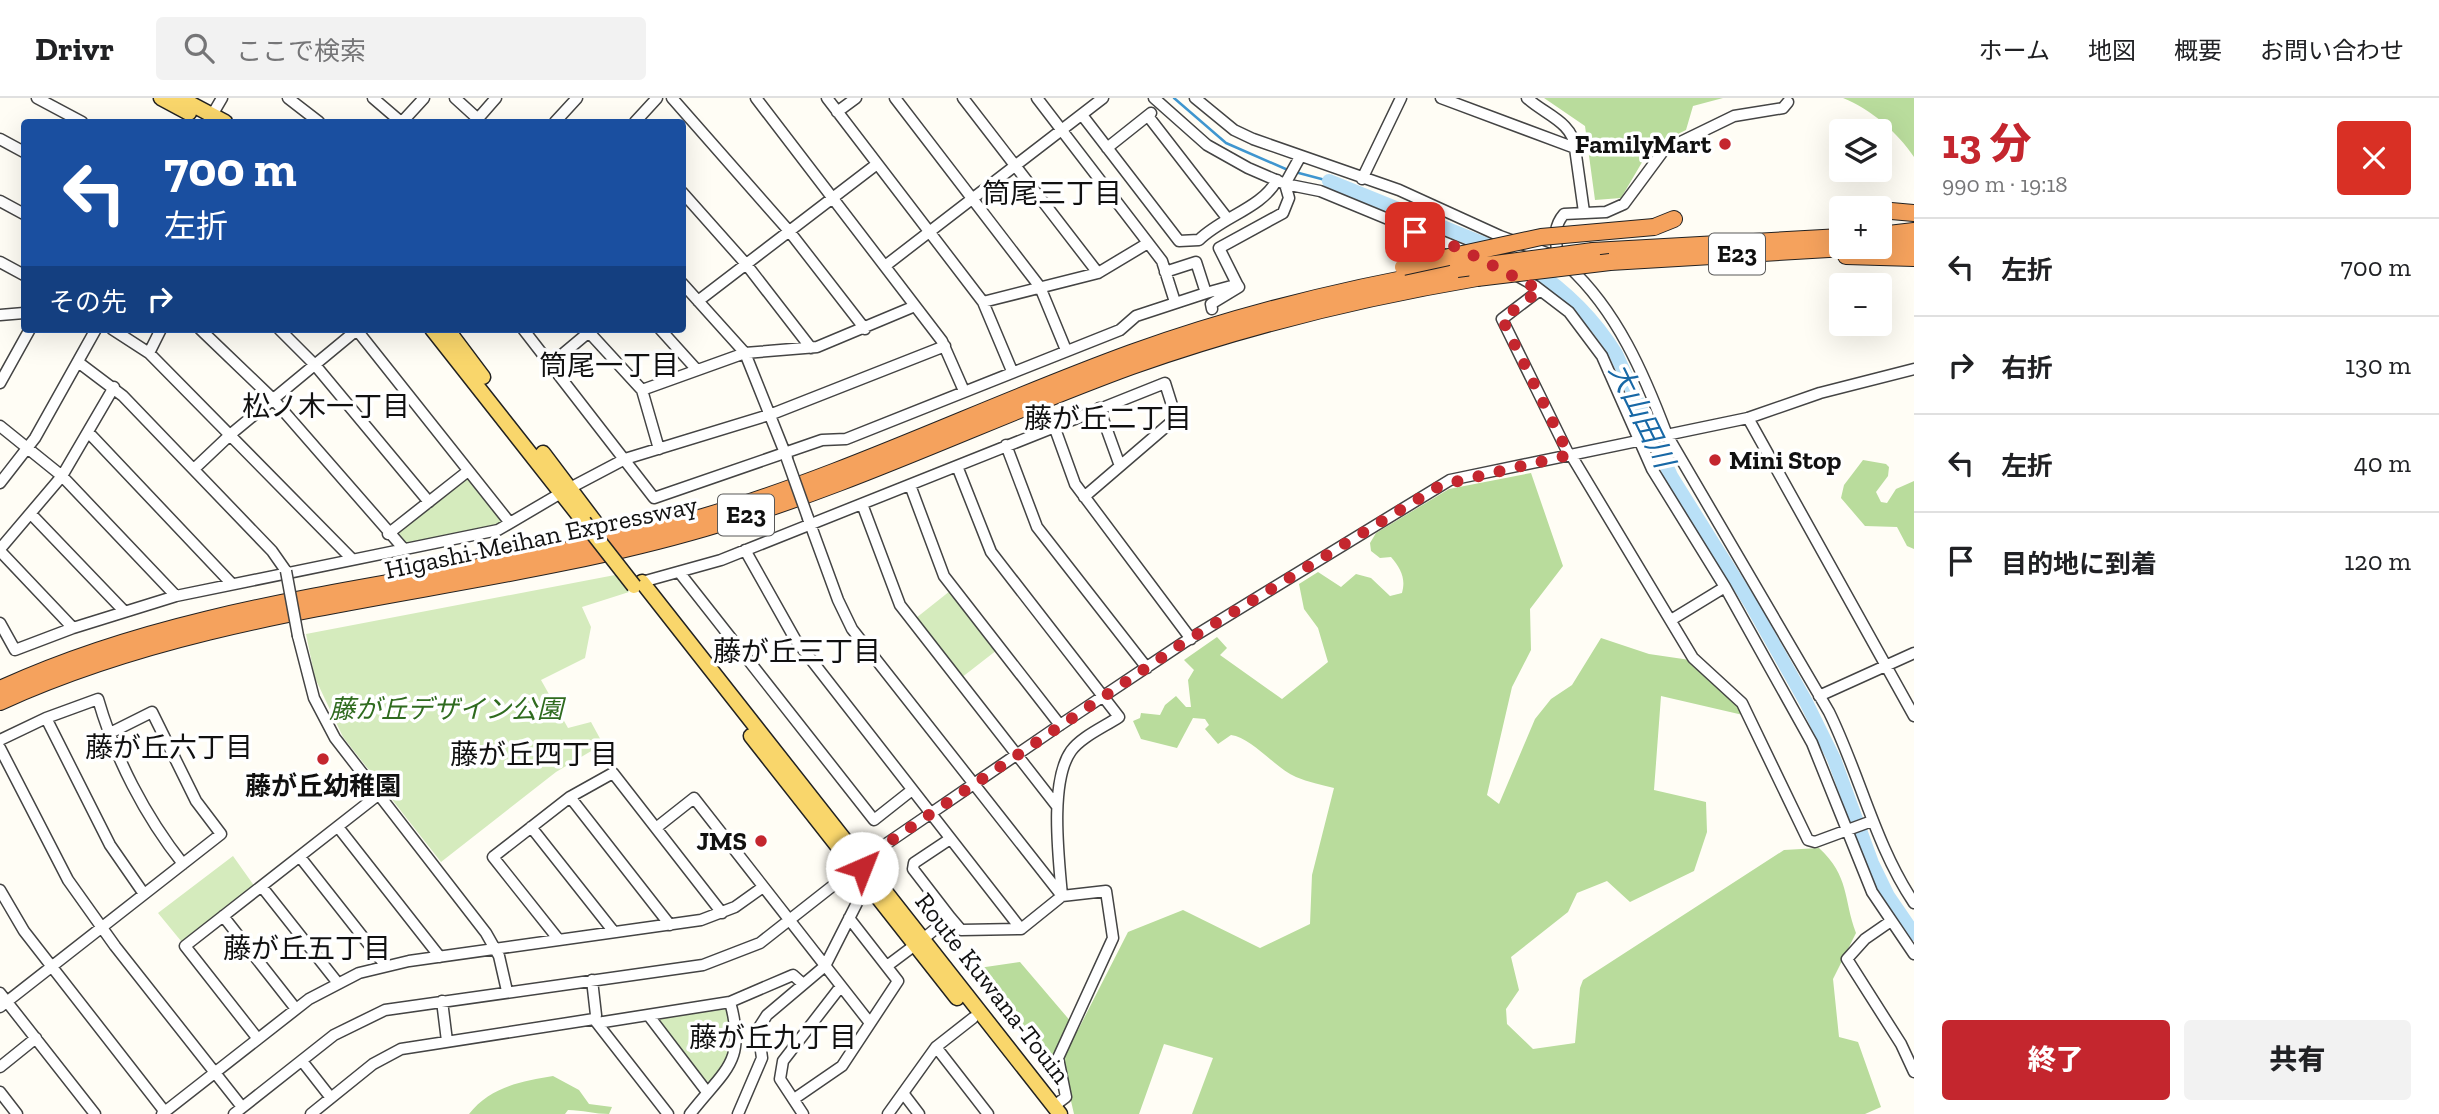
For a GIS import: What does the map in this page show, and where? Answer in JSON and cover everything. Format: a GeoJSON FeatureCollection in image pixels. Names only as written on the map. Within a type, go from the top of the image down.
{"type":"FeatureCollection","features":[{"type":"Feature","properties":{"kind":"highway"},"geometry":{"type":"LineString","coordinates":[[1892,211],[1914,213]]}},
{"type":"Feature","properties":{"kind":"highway"},"geometry":{"type":"LineString","coordinates":[[1309,299],[1360,278],[1403,267],[1541,237],[1654,227],[1674,219]]}},
{"type":"Feature","properties":{"kind":"highway"},"geometry":{"type":"LineString","coordinates":[[1892,234],[1914,231]]}},
{"type":"Feature","properties":{"kind":"highway","name":"Higashi-Meihan Expressway"},"geometry":{"type":"LineString","coordinates":[[0,689],[76,657],[169,628],[302,598],[555,553],[705,516],[810,481],[1130,353],[1219,323],[1309,299],[1457,269],[1593,251],[1829,238]]}},
{"type":"Feature","properties":{"kind":"highway"},"geometry":{"type":"LineString","coordinates":[[1892,245],[1914,242]]}},
{"type":"Feature","properties":{"kind":"highway","name":"Higashi-Meihan Expressway"},"geometry":{"type":"LineString","coordinates":[[0,702],[104,661],[221,628],[559,564],[709,527],[814,492],[1063,392],[1211,340],[1347,303],[1477,278],[1610,262],[1829,249]]}},
{"type":"Feature","properties":{"kind":"highway"},"geometry":{"type":"LineString","coordinates":[[1789,252],[1808,257],[1914,258]]}},
{"type":"Feature","properties":{"kind":"main road"},"geometry":{"type":"LineString","coordinates":[[161,98],[208,119]]}},
{"type":"Feature","properties":{"kind":"main road"},"geometry":{"type":"LineString","coordinates":[[180,98],[210,119]]}},
{"type":"Feature","properties":{"kind":"main road","name":"Route Kuwana-Touin"},"geometry":{"type":"LineString","coordinates":[[435,333],[566,491]]}},
{"type":"Feature","properties":{"kind":"main road","name":"Route Kuwana-Touin"},"geometry":{"type":"LineString","coordinates":[[450,333],[589,522],[1054,1111]]}},
{"type":"Feature","properties":{"kind":"main road","name":"Route Kuwana-Touin"},"geometry":{"type":"LineString","coordinates":[[638,584],[806,789],[860,865]]}},
{"type":"Feature","properties":{"kind":"main road","name":"Route Kuwana-Touin"},"geometry":{"type":"LineString","coordinates":[[919,942],[973,1018],[1054,1111]]}},
{"type":"Feature","properties":{"kind":"street"},"geometry":{"type":"LineString","coordinates":[[37,98],[76,119]]}},
{"type":"Feature","properties":{"kind":"street"},"geometry":{"type":"LineString","coordinates":[[214,119],[222,98]]}},
{"type":"Feature","properties":{"kind":"street"},"geometry":{"type":"LineString","coordinates":[[288,98],[315,119]]}},
{"type":"Feature","properties":{"kind":"street"},"geometry":{"type":"LineString","coordinates":[[373,98],[398,119]]}},
{"type":"Feature","properties":{"kind":"street"},"geometry":{"type":"LineString","coordinates":[[404,119],[424,98]]}},
{"type":"Feature","properties":{"kind":"street"},"geometry":{"type":"LineString","coordinates":[[455,98],[475,119]]}},
{"type":"Feature","properties":{"kind":"street"},"geometry":{"type":"LineString","coordinates":[[479,119],[496,98]]}},
{"type":"Feature","properties":{"kind":"street"},"geometry":{"type":"LineString","coordinates":[[558,119],[577,98]]}},
{"type":"Feature","properties":{"kind":"street"},"geometry":{"type":"LineString","coordinates":[[638,119],[657,98]]}},
{"type":"Feature","properties":{"kind":"street"},"geometry":{"type":"LineString","coordinates":[[673,98],[789,231],[865,329]]}},
{"type":"Feature","properties":{"kind":"street"},"geometry":{"type":"LineString","coordinates":[[756,98],[945,346],[964,391]]}},
{"type":"Feature","properties":{"kind":"street"},"geometry":{"type":"LineString","coordinates":[[827,98],[983,302],[1012,371]]}},
{"type":"Feature","properties":{"kind":"street"},"geometry":{"type":"LineString","coordinates":[[838,112],[856,98]]}},
{"type":"Feature","properties":{"kind":"street"},"geometry":{"type":"LineString","coordinates":[[895,98],[1040,287],[1066,350]]}},
{"type":"Feature","properties":{"kind":"street"},"geometry":{"type":"LineString","coordinates":[[963,98],[1098,273]]}},
{"type":"Feature","properties":{"kind":"street"},"geometry":{"type":"LineString","coordinates":[[1037,98],[1162,261],[1175,302]]}},
{"type":"Feature","properties":{"kind":"street"},"geometry":{"type":"LineString","coordinates":[[885,266],[1103,98]]}},
{"type":"Feature","properties":{"kind":"street"},"geometry":{"type":"LineString","coordinates":[[1195,98],[1234,130],[1300,157],[1399,190],[1500,236],[1558,257],[1578,275],[1612,319],[1651,391],[1666,436],[1819,696],[1844,744],[1872,821],[1898,880],[1914,903]]}},
{"type":"Feature","properties":{"kind":"street"},"geometry":{"type":"LineString","coordinates":[[1362,178],[1401,98]]}},
{"type":"Feature","properties":{"kind":"street"},"geometry":{"type":"LineString","coordinates":[[1441,98],[1575,148]]}},
{"type":"Feature","properties":{"kind":"street"},"geometry":{"type":"LineString","coordinates":[[1527,98],[1565,126],[1574,140],[1584,212]]}},
{"type":"Feature","properties":{"kind":"street"},"geometry":{"type":"LineString","coordinates":[[1107,148],[1148,116],[1158,102],[1207,145],[1281,182],[1320,191],[1502,268],[1540,290],[1569,312],[1602,356],[1667,495],[1726,587],[1821,760],[1863,874],[1914,954]]}},
{"type":"Feature","properties":{"kind":"street"},"geometry":{"type":"LineString","coordinates":[[1558,257],[1555,231],[1557,222],[1564,214],[1606,212],[1624,204],[1664,150],[1734,116],[1783,108],[1788,102]]}},
{"type":"Feature","properties":{"kind":"street"},"geometry":{"type":"LineString","coordinates":[[1082,115],[1179,241],[1199,240],[1227,218],[1270,193],[1300,157]]}},
{"type":"Feature","properties":{"kind":"street"},"geometry":{"type":"LineString","coordinates":[[1148,116],[1227,218]]}},
{"type":"Feature","properties":{"kind":"street"},"geometry":{"type":"LineString","coordinates":[[0,139],[21,150]]}},
{"type":"Feature","properties":{"kind":"street"},"geometry":{"type":"LineString","coordinates":[[698,301],[877,164]]}},
{"type":"Feature","properties":{"kind":"street"},"geometry":{"type":"LineString","coordinates":[[1212,309],[1211,304],[1239,287],[1219,248],[1283,213],[1289,191],[1281,182]]}},
{"type":"Feature","properties":{"kind":"street"},"geometry":{"type":"LineString","coordinates":[[686,196],[746,264],[811,348]]}},
{"type":"Feature","properties":{"kind":"street"},"geometry":{"type":"LineString","coordinates":[[0,201],[21,213]]}},
{"type":"Feature","properties":{"kind":"street"},"geometry":{"type":"LineString","coordinates":[[983,302],[1098,273],[1148,243]]}},
{"type":"Feature","properties":{"kind":"street"},"geometry":{"type":"LineString","coordinates":[[0,262],[21,273]]}},
{"type":"Feature","properties":{"kind":"street"},"geometry":{"type":"LineString","coordinates":[[1165,272],[1196,262],[1206,293]]}},
{"type":"Feature","properties":{"kind":"street"},"geometry":{"type":"LineString","coordinates":[[526,333],[654,498],[786,456],[822,440],[846,439],[1120,330],[1136,316],[1237,284]]}},
{"type":"Feature","properties":{"kind":"street"},"geometry":{"type":"LineString","coordinates":[[686,288],[745,353],[772,414],[838,600],[852,629],[1062,896]]}},
{"type":"Feature","properties":{"kind":"street"},"geometry":{"type":"LineString","coordinates":[[1540,290],[1502,319],[1570,455],[1671,620],[1701,668],[1742,703],[1808,840],[1815,842],[1872,821]]}},
{"type":"Feature","properties":{"kind":"street"},"geometry":{"type":"LineString","coordinates":[[642,390],[745,353],[811,348],[865,329],[915,306]]}},
{"type":"Feature","properties":{"kind":"street"},"geometry":{"type":"LineString","coordinates":[[0,315],[21,313]]}},
{"type":"Feature","properties":{"kind":"street"},"geometry":{"type":"LineString","coordinates":[[0,383],[3,369],[27,333]]}},
{"type":"Feature","properties":{"kind":"street"},"geometry":{"type":"LineString","coordinates":[[0,482],[28,449],[94,333]]}},
{"type":"Feature","properties":{"kind":"street"},"geometry":{"type":"LineString","coordinates":[[119,333],[149,353],[351,558]]}},
{"type":"Feature","properties":{"kind":"street"},"geometry":{"type":"LineString","coordinates":[[149,353],[159,333]]}},
{"type":"Feature","properties":{"kind":"street"},"geometry":{"type":"LineString","coordinates":[[204,333],[273,399],[403,548]]}},
{"type":"Feature","properties":{"kind":"street"},"geometry":{"type":"LineString","coordinates":[[283,333],[315,365],[429,502]]}},
{"type":"Feature","properties":{"kind":"street"},"geometry":{"type":"LineString","coordinates":[[194,469],[231,434],[352,333]]}},
{"type":"Feature","properties":{"kind":"street"},"geometry":{"type":"LineString","coordinates":[[360,333],[510,523]]}},
{"type":"Feature","properties":{"kind":"street"},"geometry":{"type":"LineString","coordinates":[[552,363],[585,333]]}},
{"type":"Feature","properties":{"kind":"street"},"geometry":{"type":"LineString","coordinates":[[591,333],[642,390],[659,449]]}},
{"type":"Feature","properties":{"kind":"street"},"geometry":{"type":"LineString","coordinates":[[664,333],[697,370]]}},
{"type":"Feature","properties":{"kind":"street"},"geometry":{"type":"LineString","coordinates":[[0,623],[15,650],[72,628],[176,596],[286,571],[498,530],[625,459],[772,414],[945,346]]}},
{"type":"Feature","properties":{"kind":"street"},"geometry":{"type":"LineString","coordinates":[[78,362],[114,387],[272,551],[286,571],[307,674],[320,712],[335,738],[378,795],[482,926],[495,949],[507,991]]}},
{"type":"Feature","properties":{"kind":"street"},"geometry":{"type":"LineString","coordinates":[[0,748],[68,880],[215,1073],[238,1110],[350,1025],[375,1013],[397,1007],[717,961],[760,943],[930,814],[1147,667],[1450,480],[1748,418],[1820,393],[1914,369]]}},
{"type":"Feature","properties":{"kind":"street"},"geometry":{"type":"LineString","coordinates":[[638,584],[745,551],[809,521],[862,504],[1165,383],[1177,418],[1084,497]]}},
{"type":"Feature","properties":{"kind":"street"},"geometry":{"type":"LineString","coordinates":[[72,628],[0,550],[62,476],[114,387]]}},
{"type":"Feature","properties":{"kind":"street"},"geometry":{"type":"LineString","coordinates":[[1099,408],[1120,466]]}},
{"type":"Feature","properties":{"kind":"street"},"geometry":{"type":"LineString","coordinates":[[1748,418],[1914,716]]}},
{"type":"Feature","properties":{"kind":"street"},"geometry":{"type":"LineString","coordinates":[[0,426],[62,476],[176,596]]}},
{"type":"Feature","properties":{"kind":"street"},"geometry":{"type":"LineString","coordinates":[[1054,426],[1075,484],[1191,639]]}},
{"type":"Feature","properties":{"kind":"street"},"geometry":{"type":"LineString","coordinates":[[89,433],[231,583]]}},
{"type":"Feature","properties":{"kind":"street"},"geometry":{"type":"LineString","coordinates":[[1006,445],[1037,527],[1147,667]]}},
{"type":"Feature","properties":{"kind":"street"},"geometry":{"type":"LineString","coordinates":[[957,466],[990,552],[1119,718],[1072,750],[1056,805],[1062,896]]}},
{"type":"Feature","properties":{"kind":"street"},"geometry":{"type":"LineString","coordinates":[[388,534],[468,471]]}},
{"type":"Feature","properties":{"kind":"street"},"geometry":{"type":"LineString","coordinates":[[910,485],[944,576],[1060,726]]}},
{"type":"Feature","properties":{"kind":"street"},"geometry":{"type":"LineString","coordinates":[[862,504],[900,606],[1056,805]]}},
{"type":"Feature","properties":{"kind":"street"},"geometry":{"type":"LineString","coordinates":[[31,514],[124,611]]}},
{"type":"Feature","properties":{"kind":"street"},"geometry":{"type":"LineString","coordinates":[[745,551],[795,639],[1021,929]]}},
{"type":"Feature","properties":{"kind":"street"},"geometry":{"type":"LineString","coordinates":[[680,572],[874,820],[912,790]]}},
{"type":"Feature","properties":{"kind":"street"},"geometry":{"type":"LineString","coordinates":[[1671,620],[1726,587]]}},
{"type":"Feature","properties":{"kind":"street"},"geometry":{"type":"LineString","coordinates":[[1819,696],[1914,653]]}},
{"type":"Feature","properties":{"kind":"street"},"geometry":{"type":"LineString","coordinates":[[0,740],[46,718],[98,699],[108,734],[147,811],[183,864]]}},
{"type":"Feature","properties":{"kind":"street"},"geometry":{"type":"LineString","coordinates":[[95,1114],[36,1038],[2,1001],[51,967],[221,834],[196,801],[152,712],[108,734]]}},
{"type":"Feature","properties":{"kind":"street"},"geometry":{"type":"LineString","coordinates":[[46,718],[110,845],[144,894]]}},
{"type":"Feature","properties":{"kind":"street"},"geometry":{"type":"LineString","coordinates":[[559,940],[493,857],[570,797],[613,773],[722,913]]}},
{"type":"Feature","properties":{"kind":"street"},"geometry":{"type":"LineString","coordinates":[[258,1039],[185,946],[378,795]]}},
{"type":"Feature","properties":{"kind":"street"},"geometry":{"type":"LineString","coordinates":[[570,797],[670,925]]}},
{"type":"Feature","properties":{"kind":"street"},"geometry":{"type":"LineString","coordinates":[[656,828],[694,798],[870,1023]]}},
{"type":"Feature","properties":{"kind":"street"},"geometry":{"type":"LineString","coordinates":[[338,827],[440,957]]}},
{"type":"Feature","properties":{"kind":"street"},"geometry":{"type":"LineString","coordinates":[[531,827],[614,932]]}},
{"type":"Feature","properties":{"kind":"street"},"geometry":{"type":"LineString","coordinates":[[950,839],[914,863],[913,869],[961,930],[1021,929],[1062,896],[1106,891],[1113,938],[1058,1058],[1066,1097],[1054,1111]]}},
{"type":"Feature","properties":{"kind":"street"},"geometry":{"type":"LineString","coordinates":[[299,857],[385,965]]}},
{"type":"Feature","properties":{"kind":"street"},"geometry":{"type":"LineString","coordinates":[[262,887],[337,982]]}},
{"type":"Feature","properties":{"kind":"street"},"geometry":{"type":"LineString","coordinates":[[0,890],[51,967],[164,1113],[296,1009],[337,982],[385,965],[670,925],[722,913],[764,887]]}},
{"type":"Feature","properties":{"kind":"street"},"geometry":{"type":"LineString","coordinates":[[738,1114],[762,1058],[758,1029],[767,1015],[825,966],[863,891]]}},
{"type":"Feature","properties":{"kind":"street"},"geometry":{"type":"LineString","coordinates":[[223,916],[296,1009]]}},
{"type":"Feature","properties":{"kind":"street"},"geometry":{"type":"LineString","coordinates":[[887,967],[950,917]]}},
{"type":"Feature","properties":{"kind":"street"},"geometry":{"type":"LineString","coordinates":[[793,1099],[842,1066],[898,981],[849,918]]}},
{"type":"Feature","properties":{"kind":"street"},"geometry":{"type":"LineString","coordinates":[[1891,921],[1865,939],[1847,959],[1900,1044],[1914,1072]]}},
{"type":"Feature","properties":{"kind":"street"},"geometry":{"type":"LineString","coordinates":[[311,1114],[388,1055],[412,1046],[649,1016],[730,1002],[793,975],[803,984]]}},
{"type":"Feature","properties":{"kind":"street"},"geometry":{"type":"LineString","coordinates":[[592,980],[596,1021],[668,1114]]}},
{"type":"Feature","properties":{"kind":"street"},"geometry":{"type":"LineString","coordinates":[[803,1114],[780,1079],[783,1061],[841,986]]}},
{"type":"Feature","properties":{"kind":"street"},"geometry":{"type":"LineString","coordinates":[[442,1001],[447,1041]]}},
{"type":"Feature","properties":{"kind":"street"},"geometry":{"type":"LineString","coordinates":[[690,1114],[736,1055],[738,1028],[730,1002]]}},
{"type":"Feature","properties":{"kind":"street"},"geometry":{"type":"LineString","coordinates":[[649,1016],[707,1092]]}},
{"type":"Feature","properties":{"kind":"street"},"geometry":{"type":"LineString","coordinates":[[888,1114],[936,1047],[973,1018]]}},
{"type":"Feature","properties":{"kind":"street"},"geometry":{"type":"LineString","coordinates":[[0,1067],[36,1038]]}},
{"type":"Feature","properties":{"kind":"street"},"geometry":{"type":"LineString","coordinates":[[936,1047],[989,1114]]}},
{"type":"Feature","properties":{"kind":"street"},"geometry":{"type":"LineString","coordinates":[[302,1061],[331,1098]]}},
{"type":"Feature","properties":{"kind":"street"},"geometry":{"type":"LineString","coordinates":[[0,1093],[17,1114]]}},
{"type":"Feature","properties":{"kind":"street"},"geometry":{"type":"LineString","coordinates":[[903,1093],[919,1114]]}},
{"type":"Feature","properties":{"kind":"green space"},"geometry":{"type":"Polygon","coordinates":[[[1544,98],[1723,98],[1693,106],[1686,130],[1651,147],[1621,198],[1595,200],[1585,126],[1544,98]]]}},
{"type":"Feature","properties":{"kind":"green space"},"geometry":{"type":"Polygon","coordinates":[[[1843,98],[1914,98],[1914,157],[1892,131],[1892,119],[1878,119],[1864,108],[1843,98]]]}},
{"type":"Feature","properties":{"kind":"green space"},"geometry":{"type":"Polygon","coordinates":[[[1863,460],[1886,464],[1889,467],[1888,476],[1876,492],[1881,502],[1887,503],[1896,489],[1914,481],[1914,549],[1907,546],[1897,527],[1865,526],[1841,498],[1844,485],[1863,460]]]}},
{"type":"Feature","properties":{"kind":"green space"},"geometry":{"type":"Polygon","coordinates":[[[1531,473],[1563,566],[1530,609],[1531,650],[1512,687],[1487,795],[1499,804],[1535,719],[1551,699],[1572,685],[1601,638],[1649,654],[1690,660],[1740,705],[1743,715],[1661,696],[1654,790],[1706,802],[1707,832],[1694,871],[1630,902],[1607,881],[1577,893],[1568,912],[1511,957],[1519,990],[1506,1009],[1507,1024],[1533,1049],[1575,1043],[1583,980],[1784,850],[1819,848],[1841,878],[1856,933],[1833,979],[1839,1037],[1858,1042],[1881,1107],[1865,1114],[1192,1114],[1213,1058],[1164,1044],[1139,1114],[1074,1114],[1065,1075],[965,970],[1020,962],[1078,1030],[1128,932],[1183,910],[1260,948],[1310,924],[1312,875],[1334,788],[1288,773],[1239,737],[1231,735],[1218,744],[1205,729],[1209,725],[1205,719],[1193,718],[1177,748],[1141,739],[1133,721],[1140,718],[1141,713],[1160,715],[1165,705],[1176,696],[1186,707],[1191,707],[1188,680],[1194,670],[1184,660],[1217,637],[1227,648],[1220,655],[1282,699],[1328,662],[1318,628],[1304,609],[1299,584],[1318,572],[1341,587],[1356,574],[1371,578],[1390,596],[1402,593],[1403,578],[1395,561],[1391,557],[1380,558],[1371,551],[1370,543],[1376,533],[1449,489],[1531,473]]]}},
{"type":"Feature","properties":{"kind":"green space"},"geometry":{"type":"Polygon","coordinates":[[[465,478],[470,478],[504,521],[501,525],[405,545],[396,533],[465,478]]]}},
{"type":"Feature","properties":{"kind":"green space","name":"藤が丘デザイン公園"},"geometry":{"type":"Polygon","coordinates":[[[615,575],[629,592],[582,607],[591,627],[585,658],[541,680],[568,728],[591,722],[603,744],[556,772],[441,862],[343,737],[315,678],[306,634],[615,575]]]}},
{"type":"Feature","properties":{"kind":"green space"},"geometry":{"type":"Polygon","coordinates":[[[950,591],[997,650],[961,678],[916,618],[950,591]]]}},
{"type":"Feature","properties":{"kind":"green space"},"geometry":{"type":"Polygon","coordinates":[[[233,856],[255,887],[185,942],[181,941],[158,913],[233,856]]]}},
{"type":"Feature","properties":{"kind":"green space"},"geometry":{"type":"Polygon","coordinates":[[[725,1006],[729,1008],[733,1052],[711,1082],[704,1081],[659,1022],[660,1018],[725,1006]]]}},
{"type":"Feature","properties":{"kind":"green space"},"geometry":{"type":"Polygon","coordinates":[[[553,1076],[579,1090],[589,1104],[612,1107],[609,1114],[568,1110],[565,1114],[469,1114],[497,1091],[518,1083],[553,1076]]]}},
{"type":"Feature","properties":{"kind":"waterway","name":"大山田川"},"geometry":{"type":"LineString","coordinates":[[1174,98],[1226,143],[1288,170]]}},
{"type":"Feature","properties":{"kind":"waterway","name":"大山田川"},"geometry":{"type":"LineString","coordinates":[[1295,172],[1329,181]]}},
{"type":"Feature","properties":{"kind":"waterway","name":"大山田川"},"geometry":{"type":"LineString","coordinates":[[1329,181],[1497,249]]}},
{"type":"Feature","properties":{"kind":"waterway","name":"大山田川"},"geometry":{"type":"LineString","coordinates":[[1530,267],[1578,306],[1616,354],[1671,476],[1751,604],[1806,702],[1834,759],[1872,863],[1888,896],[1914,934]]}},
{"type":"Feature","properties":{"kind":"place","name":"FamilyMart"},"geometry":{"type":"Point","coordinates":[1725,144]}},
{"type":"Feature","properties":{"kind":"place","name":"Mini Stop"},"geometry":{"type":"Point","coordinates":[1715,460]}},
{"type":"Feature","properties":{"kind":"place","name":"藤が丘幼稚園"},"geometry":{"type":"Point","coordinates":[323,759]}},
{"type":"Feature","properties":{"kind":"place","name":"JMS"},"geometry":{"type":"Point","coordinates":[761,841]}},
{"type":"Feature","properties":{"kind":"district","name":"筒尾三丁目"},"geometry":{"type":"Point","coordinates":[1052,193]}},
{"type":"Feature","properties":{"kind":"district","name":"筒尾一丁目"},"geometry":{"type":"Point","coordinates":[609,365]}},
{"type":"Feature","properties":{"kind":"district","name":"松ノ木一丁目"},"geometry":{"type":"Point","coordinates":[326,406]}},
{"type":"Feature","properties":{"kind":"district","name":"藤が丘二丁目"},"geometry":{"type":"Point","coordinates":[1108,418]}},
{"type":"Feature","properties":{"kind":"district","name":"藤が丘三丁目"},"geometry":{"type":"Point","coordinates":[797,651]}},
{"type":"Feature","properties":{"kind":"district","name":"藤が丘六丁目"},"geometry":{"type":"Point","coordinates":[169,747]}},
{"type":"Feature","properties":{"kind":"district","name":"藤が丘四丁目"},"geometry":{"type":"Point","coordinates":[534,754]}},
{"type":"Feature","properties":{"kind":"district","name":"藤が丘五丁目"},"geometry":{"type":"Point","coordinates":[307,948]}},
{"type":"Feature","properties":{"kind":"district","name":"藤が丘九丁目"},"geometry":{"type":"Point","coordinates":[773,1037]}},
{"type":"Feature","properties":{"kind":"route"},"geometry":{"type":"LineString","coordinates":[[862,868],[864,862],[886,844],[1183,643],[1441,485],[1450,480],[1569,455],[1502,319],[1540,290],[1459,248],[1415,232]]}}]}
